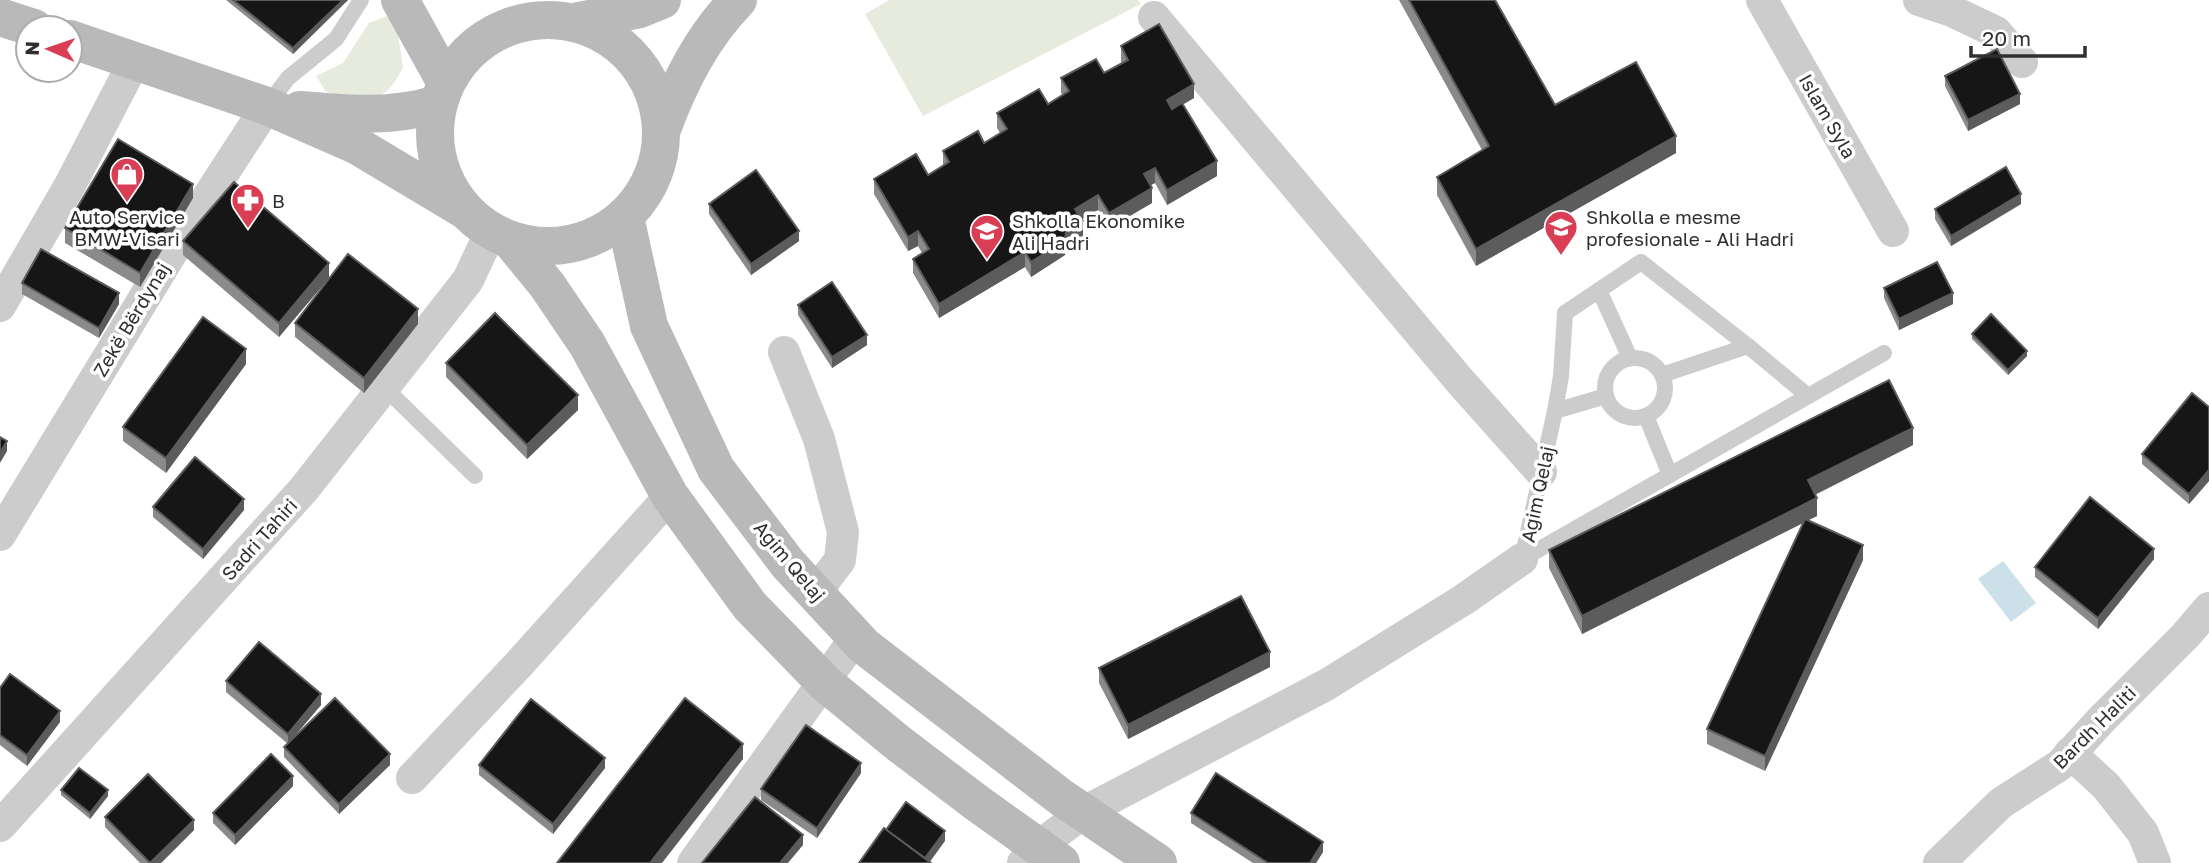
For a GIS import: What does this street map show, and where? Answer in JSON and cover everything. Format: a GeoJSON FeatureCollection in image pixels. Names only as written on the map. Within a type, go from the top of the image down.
{"type":"FeatureCollection","features":[{"type":"Feature","properties":{"kind":"main road"},"geometry":{"type":"LineString","coordinates":[[400,0],[441,94],[436,150],[446,182],[489,227]]}},
{"type":"Feature","properties":{"kind":"main road"},"geometry":{"type":"LineString","coordinates":[[574,22],[639,9],[662,0]]}},
{"type":"Feature","properties":{"kind":"main road"},"geometry":{"type":"LineString","coordinates":[[84,44],[267,106],[356,145],[489,227],[532,246],[555,247],[580,242],[604,232],[625,217],[646,191],[658,161],[662,129],[678,84],[719,20],[738,0]]}},
{"type":"Feature","properties":{"kind":"main road"},"geometry":{"type":"LineString","coordinates":[[267,106],[340,114],[411,112],[441,94],[468,52],[524,10],[574,22],[608,36],[636,60],[654,92],[662,129]]}},
{"type":"Feature","properties":{"kind":"main road","name":"Agim Qelaj"},"geometry":{"type":"LineString","coordinates":[[625,217],[649,326],[716,469],[788,564],[856,637],[1084,812],[1158,863]]}},
{"type":"Feature","properties":{"kind":"main road","name":"Agim Qelaj"},"geometry":{"type":"LineString","coordinates":[[489,227],[547,285],[587,344],[670,496],[750,606],[825,683],[1041,858]]}},
{"type":"Feature","properties":{"kind":"street","name":"Islam Syla"},"geometry":{"type":"LineString","coordinates":[[1762,0],[1893,231]]}},
{"type":"Feature","properties":{"kind":"street"},"geometry":{"type":"LineString","coordinates":[[1919,0],[1952,11],[1996,32],[2022,62]]}},
{"type":"Feature","properties":{"kind":"street"},"geometry":{"type":"LineString","coordinates":[[1154,17],[1460,381],[1541,472]]}},
{"type":"Feature","properties":{"kind":"street"},"geometry":{"type":"LineString","coordinates":[[0,306],[70,185],[135,60]]}},
{"type":"Feature","properties":{"kind":"street","name":"Zekë Bërdynaj"},"geometry":{"type":"LineString","coordinates":[[0,535],[174,249],[267,106]]}},
{"type":"Feature","properties":{"kind":"street","name":"Sadri Tahiri"},"geometry":{"type":"LineString","coordinates":[[0,826],[304,489],[468,280],[489,227]]}},
{"type":"Feature","properties":{"kind":"street"},"geometry":{"type":"LineString","coordinates":[[785,352],[819,439],[843,532],[840,560],[815,593]]}},
{"type":"Feature","properties":{"kind":"street"},"geometry":{"type":"LineString","coordinates":[[412,778],[670,496]]}},
{"type":"Feature","properties":{"kind":"street","name":"Agim Qelaj"},"geometry":{"type":"LineString","coordinates":[[1041,858],[1084,812],[1326,685],[1463,600],[1522,559]]}},
{"type":"Feature","properties":{"kind":"street","name":"Bardh Haliti"},"geometry":{"type":"LineString","coordinates":[[1939,863],[2001,803],[2060,765],[2209,608]]}},
{"type":"Feature","properties":{"kind":"street"},"geometry":{"type":"LineString","coordinates":[[692,863],[856,637]]}},
{"type":"Feature","properties":{"kind":"street"},"geometry":{"type":"LineString","coordinates":[[2070,753],[2106,786],[2143,834],[2155,863]]}},
{"type":"Feature","properties":{"kind":"lane"},"geometry":{"type":"LineString","coordinates":[[267,106],[288,78],[337,39],[361,0]]}},
{"type":"Feature","properties":{"kind":"lane","name":"Agim Qelaj"},"geometry":{"type":"LineString","coordinates":[[1522,559],[1555,411],[1561,376],[1565,313],[1640,262],[1808,396]]}},
{"type":"Feature","properties":{"kind":"lane"},"geometry":{"type":"LineString","coordinates":[[1599,290],[1630,358]]}},
{"type":"Feature","properties":{"kind":"lane"},"geometry":{"type":"LineString","coordinates":[[1662,375],[1748,346]]}},
{"type":"Feature","properties":{"kind":"lane"},"geometry":{"type":"LineString","coordinates":[[1522,559],[1884,353]]}},
{"type":"Feature","properties":{"kind":"lane"},"geometry":{"type":"LineString","coordinates":[[1630,358],[1649,360],[1657,366],[1662,375],[1665,394],[1661,403],[1646,416],[1626,417],[1610,405],[1606,396],[1607,377],[1620,361],[1630,358]]}},
{"type":"Feature","properties":{"kind":"lane"},"geometry":{"type":"LineString","coordinates":[[384,387],[475,476]]}},
{"type":"Feature","properties":{"kind":"lane"},"geometry":{"type":"LineString","coordinates":[[1555,411],[1606,396]]}},
{"type":"Feature","properties":{"kind":"lane"},"geometry":{"type":"LineString","coordinates":[[1646,416],[1670,475]]}},
{"type":"Feature","properties":{"kind":"shaded area"},"geometry":{"type":"Polygon","coordinates":[[[889,0],[1138,0],[1141,4],[923,116],[865,14],[889,0]]]}},
{"type":"Feature","properties":{"kind":"shaded area"},"geometry":{"type":"Polygon","coordinates":[[[387,16],[397,26],[403,68],[391,86],[382,94],[369,97],[326,92],[316,76],[343,63],[369,23],[387,16]]]}},
{"type":"Feature","properties":{"kind":"water"},"geometry":{"type":"Polygon","coordinates":[[[2003,561],[2036,603],[2011,622],[1978,579],[2003,561]]]}},
{"type":"Feature","properties":{"kind":"building"},"geometry":{"type":"Polygon","coordinates":[[[233,0],[343,0],[293,48],[233,0]]]}},
{"type":"Feature","properties":{"kind":"building"},"geometry":{"type":"Polygon","coordinates":[[[1409,0],[1495,0],[1555,105],[1636,62],[1676,136],[1476,249],[1437,177],[1489,146],[1409,0]]]}},
{"type":"Feature","properties":{"kind":"building","name":"Shkolla Ekonomike Ali Hadri"},"geometry":{"type":"Polygon","coordinates":[[[1159,24],[1194,84],[1167,100],[1172,109],[1182,103],[1217,161],[1167,190],[1155,168],[1144,174],[1152,188],[1109,213],[1098,195],[1075,209],[1083,221],[1066,231],[1065,241],[1031,262],[1025,252],[939,304],[913,259],[929,249],[918,231],[908,237],[874,179],[916,154],[928,175],[949,162],[943,151],[978,131],[984,143],[1007,129],[997,113],[1039,89],[1048,104],[1069,91],[1061,78],[1096,59],[1104,73],[1128,60],[1121,46],[1159,24]]]}},
{"type":"Feature","properties":{"kind":"building"},"geometry":{"type":"Polygon","coordinates":[[[1997,49],[2020,94],[1968,120],[1945,76],[1997,49]]]}},
{"type":"Feature","properties":{"kind":"building"},"geometry":{"type":"Polygon","coordinates":[[[118,139],[193,184],[140,273],[65,228],[118,139]]]}},
{"type":"Feature","properties":{"kind":"building"},"geometry":{"type":"Polygon","coordinates":[[[2006,167],[2021,194],[1951,236],[1935,209],[2006,167]]]}},
{"type":"Feature","properties":{"kind":"building"},"geometry":{"type":"Polygon","coordinates":[[[756,170],[799,231],[751,264],[709,204],[756,170]]]}},
{"type":"Feature","properties":{"kind":"building"},"geometry":{"type":"Polygon","coordinates":[[[234,182],[329,263],[279,323],[183,241],[234,182]]]}},
{"type":"Feature","properties":{"kind":"building"},"geometry":{"type":"Polygon","coordinates":[[[41,249],[119,293],[99,328],[22,283],[41,249]]]}},
{"type":"Feature","properties":{"kind":"building"},"geometry":{"type":"Polygon","coordinates":[[[348,254],[418,309],[364,378],[295,323],[348,254]]]}},
{"type":"Feature","properties":{"kind":"building"},"geometry":{"type":"Polygon","coordinates":[[[1937,262],[1953,293],[1899,319],[1884,288],[1937,262]]]}},
{"type":"Feature","properties":{"kind":"building"},"geometry":{"type":"Polygon","coordinates":[[[832,282],[867,335],[832,357],[798,305],[832,282]]]}},
{"type":"Feature","properties":{"kind":"building"},"geometry":{"type":"Polygon","coordinates":[[[495,313],[578,395],[527,445],[446,363],[495,313]]]}},
{"type":"Feature","properties":{"kind":"building"},"geometry":{"type":"Polygon","coordinates":[[[1991,314],[2027,351],[2008,370],[1972,334],[1991,314]]]}},
{"type":"Feature","properties":{"kind":"building"},"geometry":{"type":"Polygon","coordinates":[[[203,317],[246,349],[166,458],[123,427],[203,317]]]}},
{"type":"Feature","properties":{"kind":"building"},"geometry":{"type":"Polygon","coordinates":[[[1889,380],[1913,428],[1808,480],[1817,498],[1582,616],[1549,550],[1889,380]]]}},
{"type":"Feature","properties":{"kind":"building"},"geometry":{"type":"Polygon","coordinates":[[[2192,393],[2209,407],[2209,470],[2189,494],[2142,454],[2192,393]]]}},
{"type":"Feature","properties":{"kind":"building"},"geometry":{"type":"Polygon","coordinates":[[[0,437],[7,441],[0,453],[0,437]]]}},
{"type":"Feature","properties":{"kind":"building"},"geometry":{"type":"Polygon","coordinates":[[[195,457],[244,499],[203,549],[153,507],[195,457]]]}},
{"type":"Feature","properties":{"kind":"building"},"geometry":{"type":"Polygon","coordinates":[[[2090,497],[2154,549],[2098,618],[2035,567],[2090,497]]]}},
{"type":"Feature","properties":{"kind":"building"},"geometry":{"type":"Polygon","coordinates":[[[1805,519],[1863,545],[1765,756],[1707,729],[1805,519]]]}},
{"type":"Feature","properties":{"kind":"building"},"geometry":{"type":"Polygon","coordinates":[[[1241,596],[1270,652],[1128,725],[1099,668],[1241,596]]]}},
{"type":"Feature","properties":{"kind":"building"},"geometry":{"type":"Polygon","coordinates":[[[259,642],[321,694],[288,734],[226,681],[259,642]]]}},
{"type":"Feature","properties":{"kind":"building"},"geometry":{"type":"Polygon","coordinates":[[[10,674],[60,711],[27,755],[0,735],[0,688],[10,674]]]}},
{"type":"Feature","properties":{"kind":"building"},"geometry":{"type":"Polygon","coordinates":[[[335,698],[390,754],[339,804],[284,747],[335,698]]]}},
{"type":"Feature","properties":{"kind":"building"},"geometry":{"type":"Polygon","coordinates":[[[685,698],[743,744],[650,863],[557,863],[685,698]]]}},
{"type":"Feature","properties":{"kind":"building"},"geometry":{"type":"Polygon","coordinates":[[[531,699],[605,758],[553,824],[479,765],[531,699]]]}},
{"type":"Feature","properties":{"kind":"building"},"geometry":{"type":"Polygon","coordinates":[[[806,725],[861,763],[817,828],[761,789],[806,725]]]}},
{"type":"Feature","properties":{"kind":"building"},"geometry":{"type":"Polygon","coordinates":[[[271,754],[293,776],[235,835],[213,813],[271,754]]]}},
{"type":"Feature","properties":{"kind":"building"},"geometry":{"type":"Polygon","coordinates":[[[79,768],[108,790],[90,813],[61,790],[79,768]]]}},
{"type":"Feature","properties":{"kind":"building"},"geometry":{"type":"Polygon","coordinates":[[[1216,773],[1323,842],[1310,863],[1268,863],[1191,813],[1216,773]]]}},
{"type":"Feature","properties":{"kind":"building"},"geometry":{"type":"Polygon","coordinates":[[[148,774],[194,820],[150,863],[105,817],[148,774]]]}},
{"type":"Feature","properties":{"kind":"building"},"geometry":{"type":"Polygon","coordinates":[[[755,797],[803,835],[780,863],[702,863],[755,797]]]}},
{"type":"Feature","properties":{"kind":"building"},"geometry":{"type":"Polygon","coordinates":[[[906,802],[945,831],[925,858],[886,830],[906,802]]]}},
{"type":"Feature","properties":{"kind":"building"},"geometry":{"type":"Polygon","coordinates":[[[884,828],[931,863],[859,863],[884,828]]]}},
{"type":"Feature","properties":{"kind":"place","name":"Auto Service BMW-Visari"},"geometry":{"type":"Point","coordinates":[127,204]}},
{"type":"Feature","properties":{"kind":"place","name":"B"},"geometry":{"type":"Point","coordinates":[248,230]}},
{"type":"Feature","properties":{"kind":"place","name":"Shkolla e mesme profesionale - Ali Hadri"},"geometry":{"type":"Point","coordinates":[1561,257]}},
{"type":"Feature","properties":{"kind":"place","name":"Shkolla Ekonomike Ali Hadri"},"geometry":{"type":"Point","coordinates":[987,261]}}]}
